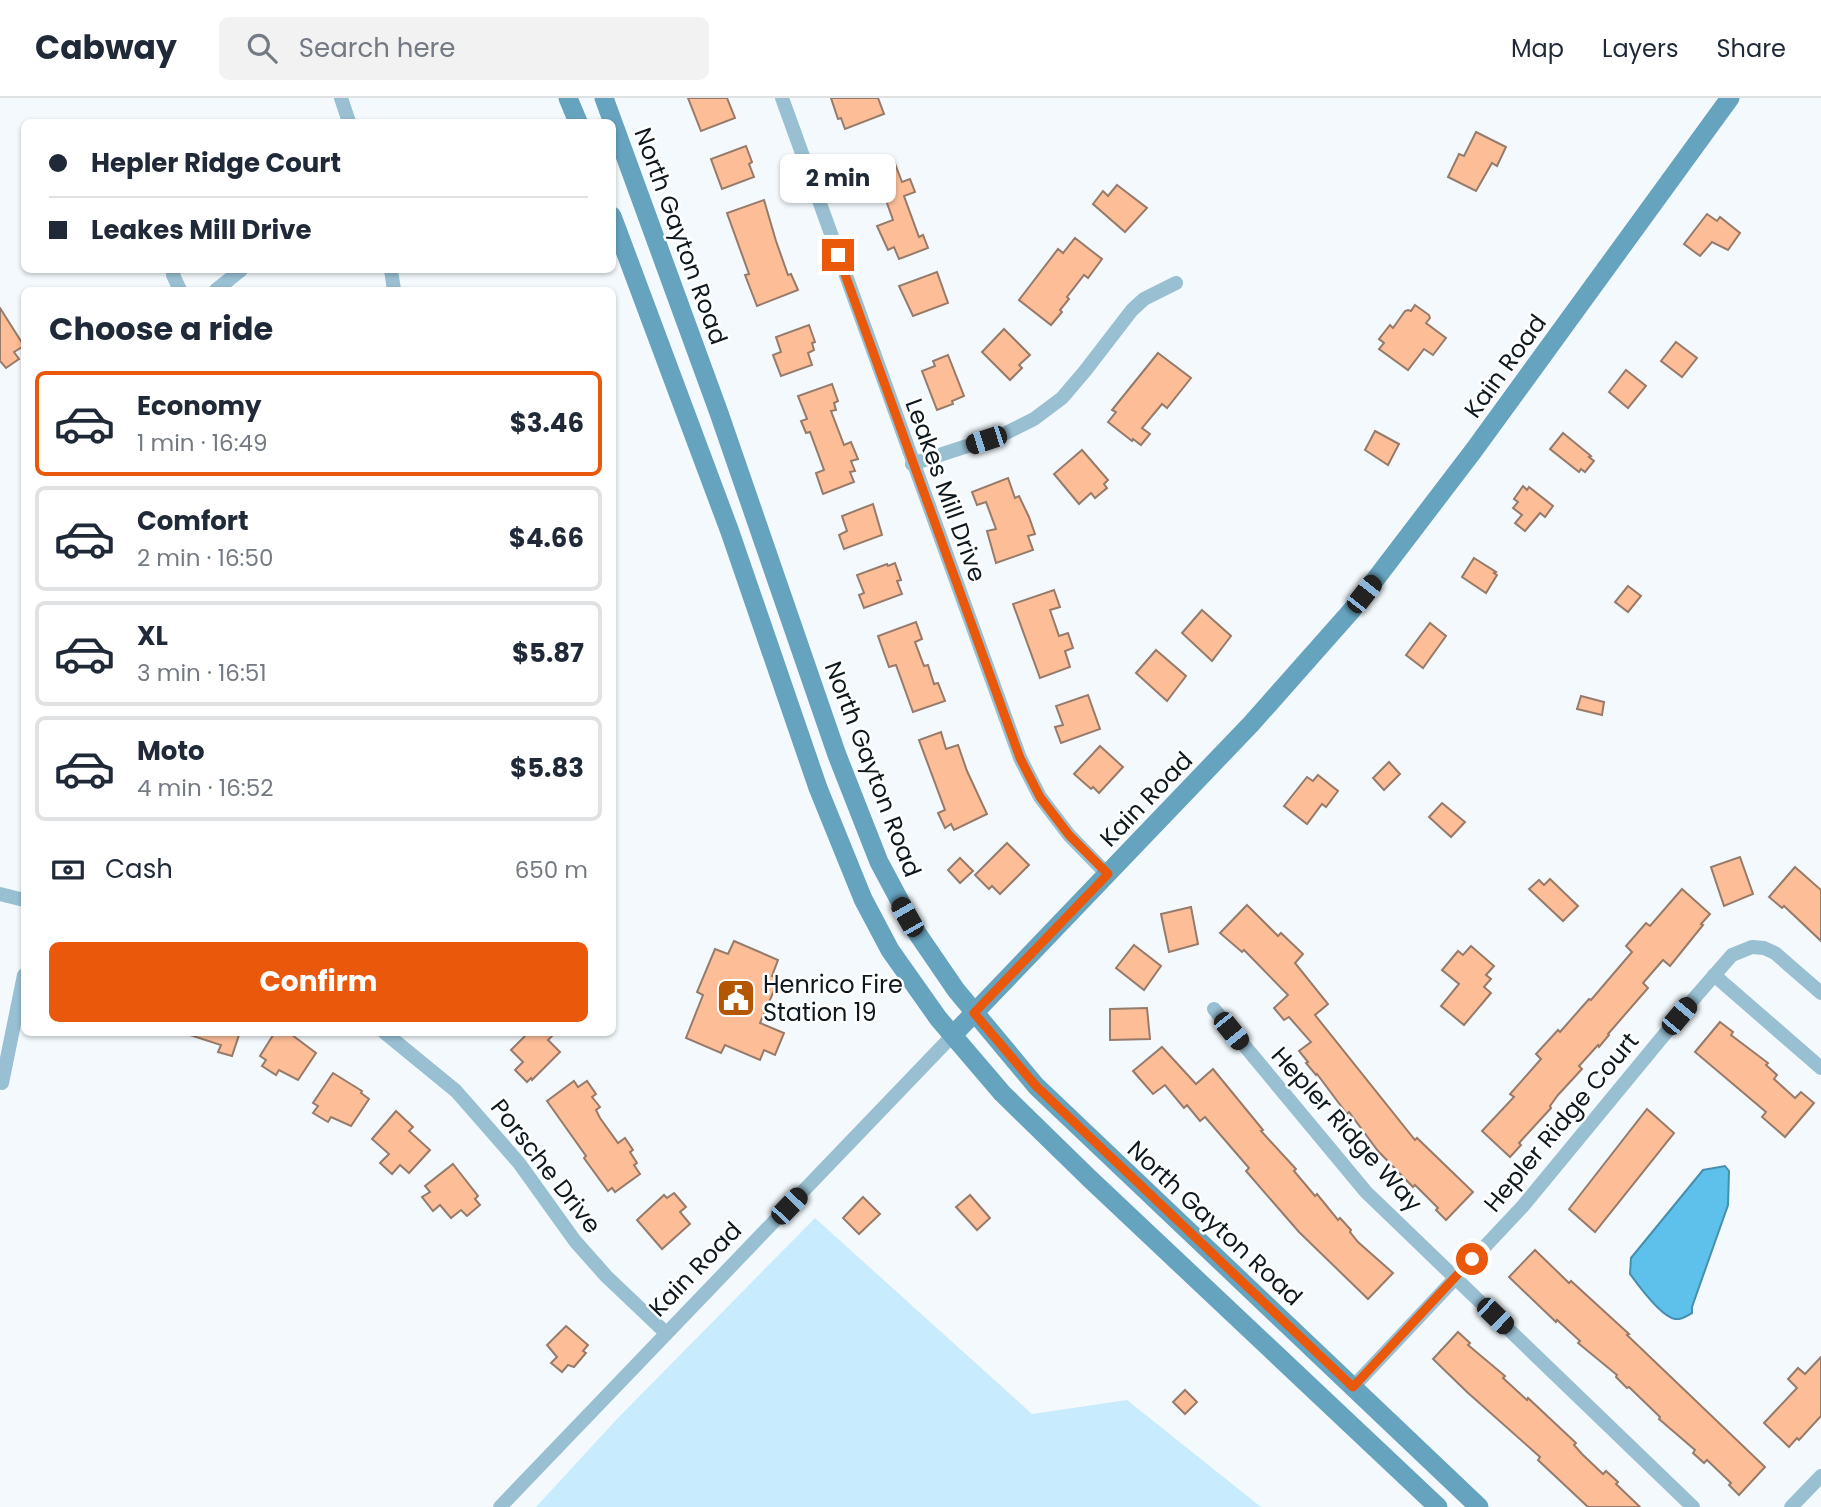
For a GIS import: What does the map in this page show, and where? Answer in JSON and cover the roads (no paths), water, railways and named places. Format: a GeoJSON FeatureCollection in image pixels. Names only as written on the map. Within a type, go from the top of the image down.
{"type":"FeatureCollection","features":[{"type":"Feature","properties":{"kind":"main road"},"geometry":{"type":"LineString","coordinates":[[568,98],[577,119]]}},
{"type":"Feature","properties":{"kind":"main road","name":"North Gayton Road"},"geometry":{"type":"LineString","coordinates":[[604,98],[612,119]]}},
{"type":"Feature","properties":{"kind":"main road","name":"Kain Road"},"geometry":{"type":"LineString","coordinates":[[953,1035],[1251,724],[1352,610],[1474,450],[1730,98]]}},
{"type":"Feature","properties":{"kind":"main road","name":"North Gayton Road"},"geometry":{"type":"LineString","coordinates":[[616,131],[857,807],[879,862],[917,933],[974,1013],[1036,1086],[1479,1507]]}},
{"type":"Feature","properties":{"kind":"main road"},"geometry":{"type":"LineString","coordinates":[[616,227],[730,532],[839,843],[863,899],[890,950],[953,1035],[1002,1093],[1438,1507]]}},
{"type":"Feature","properties":{"kind":"street"},"geometry":{"type":"LineString","coordinates":[[341,98],[348,119]]}},
{"type":"Feature","properties":{"kind":"street","name":"Leakes Mill Drive"},"geometry":{"type":"LineString","coordinates":[[782,98],[1020,758],[1040,797],[1069,835],[1108,874]]}},
{"type":"Feature","properties":{"kind":"street"},"geometry":{"type":"LineString","coordinates":[[220,287],[237,273]]}},
{"type":"Feature","properties":{"kind":"street"},"geometry":{"type":"LineString","coordinates":[[912,464],[1004,434],[1034,419],[1062,398],[1132,310],[1144,299],[1176,284]]}},
{"type":"Feature","properties":{"kind":"street"},"geometry":{"type":"LineString","coordinates":[[0,894],[21,899]]}},
{"type":"Feature","properties":{"kind":"street","name":"Hepler Ridge Court"},"geometry":{"type":"LineString","coordinates":[[1353,1387],[1523,1206],[1732,955],[1752,947],[1764,948],[1775,954],[1821,993]]}},
{"type":"Feature","properties":{"kind":"street"},"geometry":{"type":"LineString","coordinates":[[1714,975],[1821,1068]]}},
{"type":"Feature","properties":{"kind":"street"},"geometry":{"type":"LineString","coordinates":[[2,1083],[21,990]]}},
{"type":"Feature","properties":{"kind":"street","name":"Hepler Ridge Way"},"geometry":{"type":"LineString","coordinates":[[1213,1009],[1366,1192],[1693,1507]]}},
{"type":"Feature","properties":{"kind":"street","name":"Kain Road"},"geometry":{"type":"LineString","coordinates":[[500,1507],[953,1035]]}},
{"type":"Feature","properties":{"kind":"street","name":"Porsche Drive"},"geometry":{"type":"LineString","coordinates":[[389,1036],[456,1091],[519,1163],[575,1241],[606,1276],[666,1334]]}},
{"type":"Feature","properties":{"kind":"street"},"geometry":{"type":"LineString","coordinates":[[1791,1507],[1821,1476]]}},
{"type":"Feature","properties":{"kind":"water"},"geometry":{"type":"Polygon","coordinates":[[[1725,1166],[1729,1171],[1728,1205],[1692,1313],[1682,1318],[1669,1317],[1644,1293],[1630,1274],[1631,1258],[1703,1170],[1725,1166]]]}},
{"type":"Feature","properties":{"kind":"place","name":"Henrico Fire Station 19"},"geometry":{"type":"Point","coordinates":[736,998]}}]}
